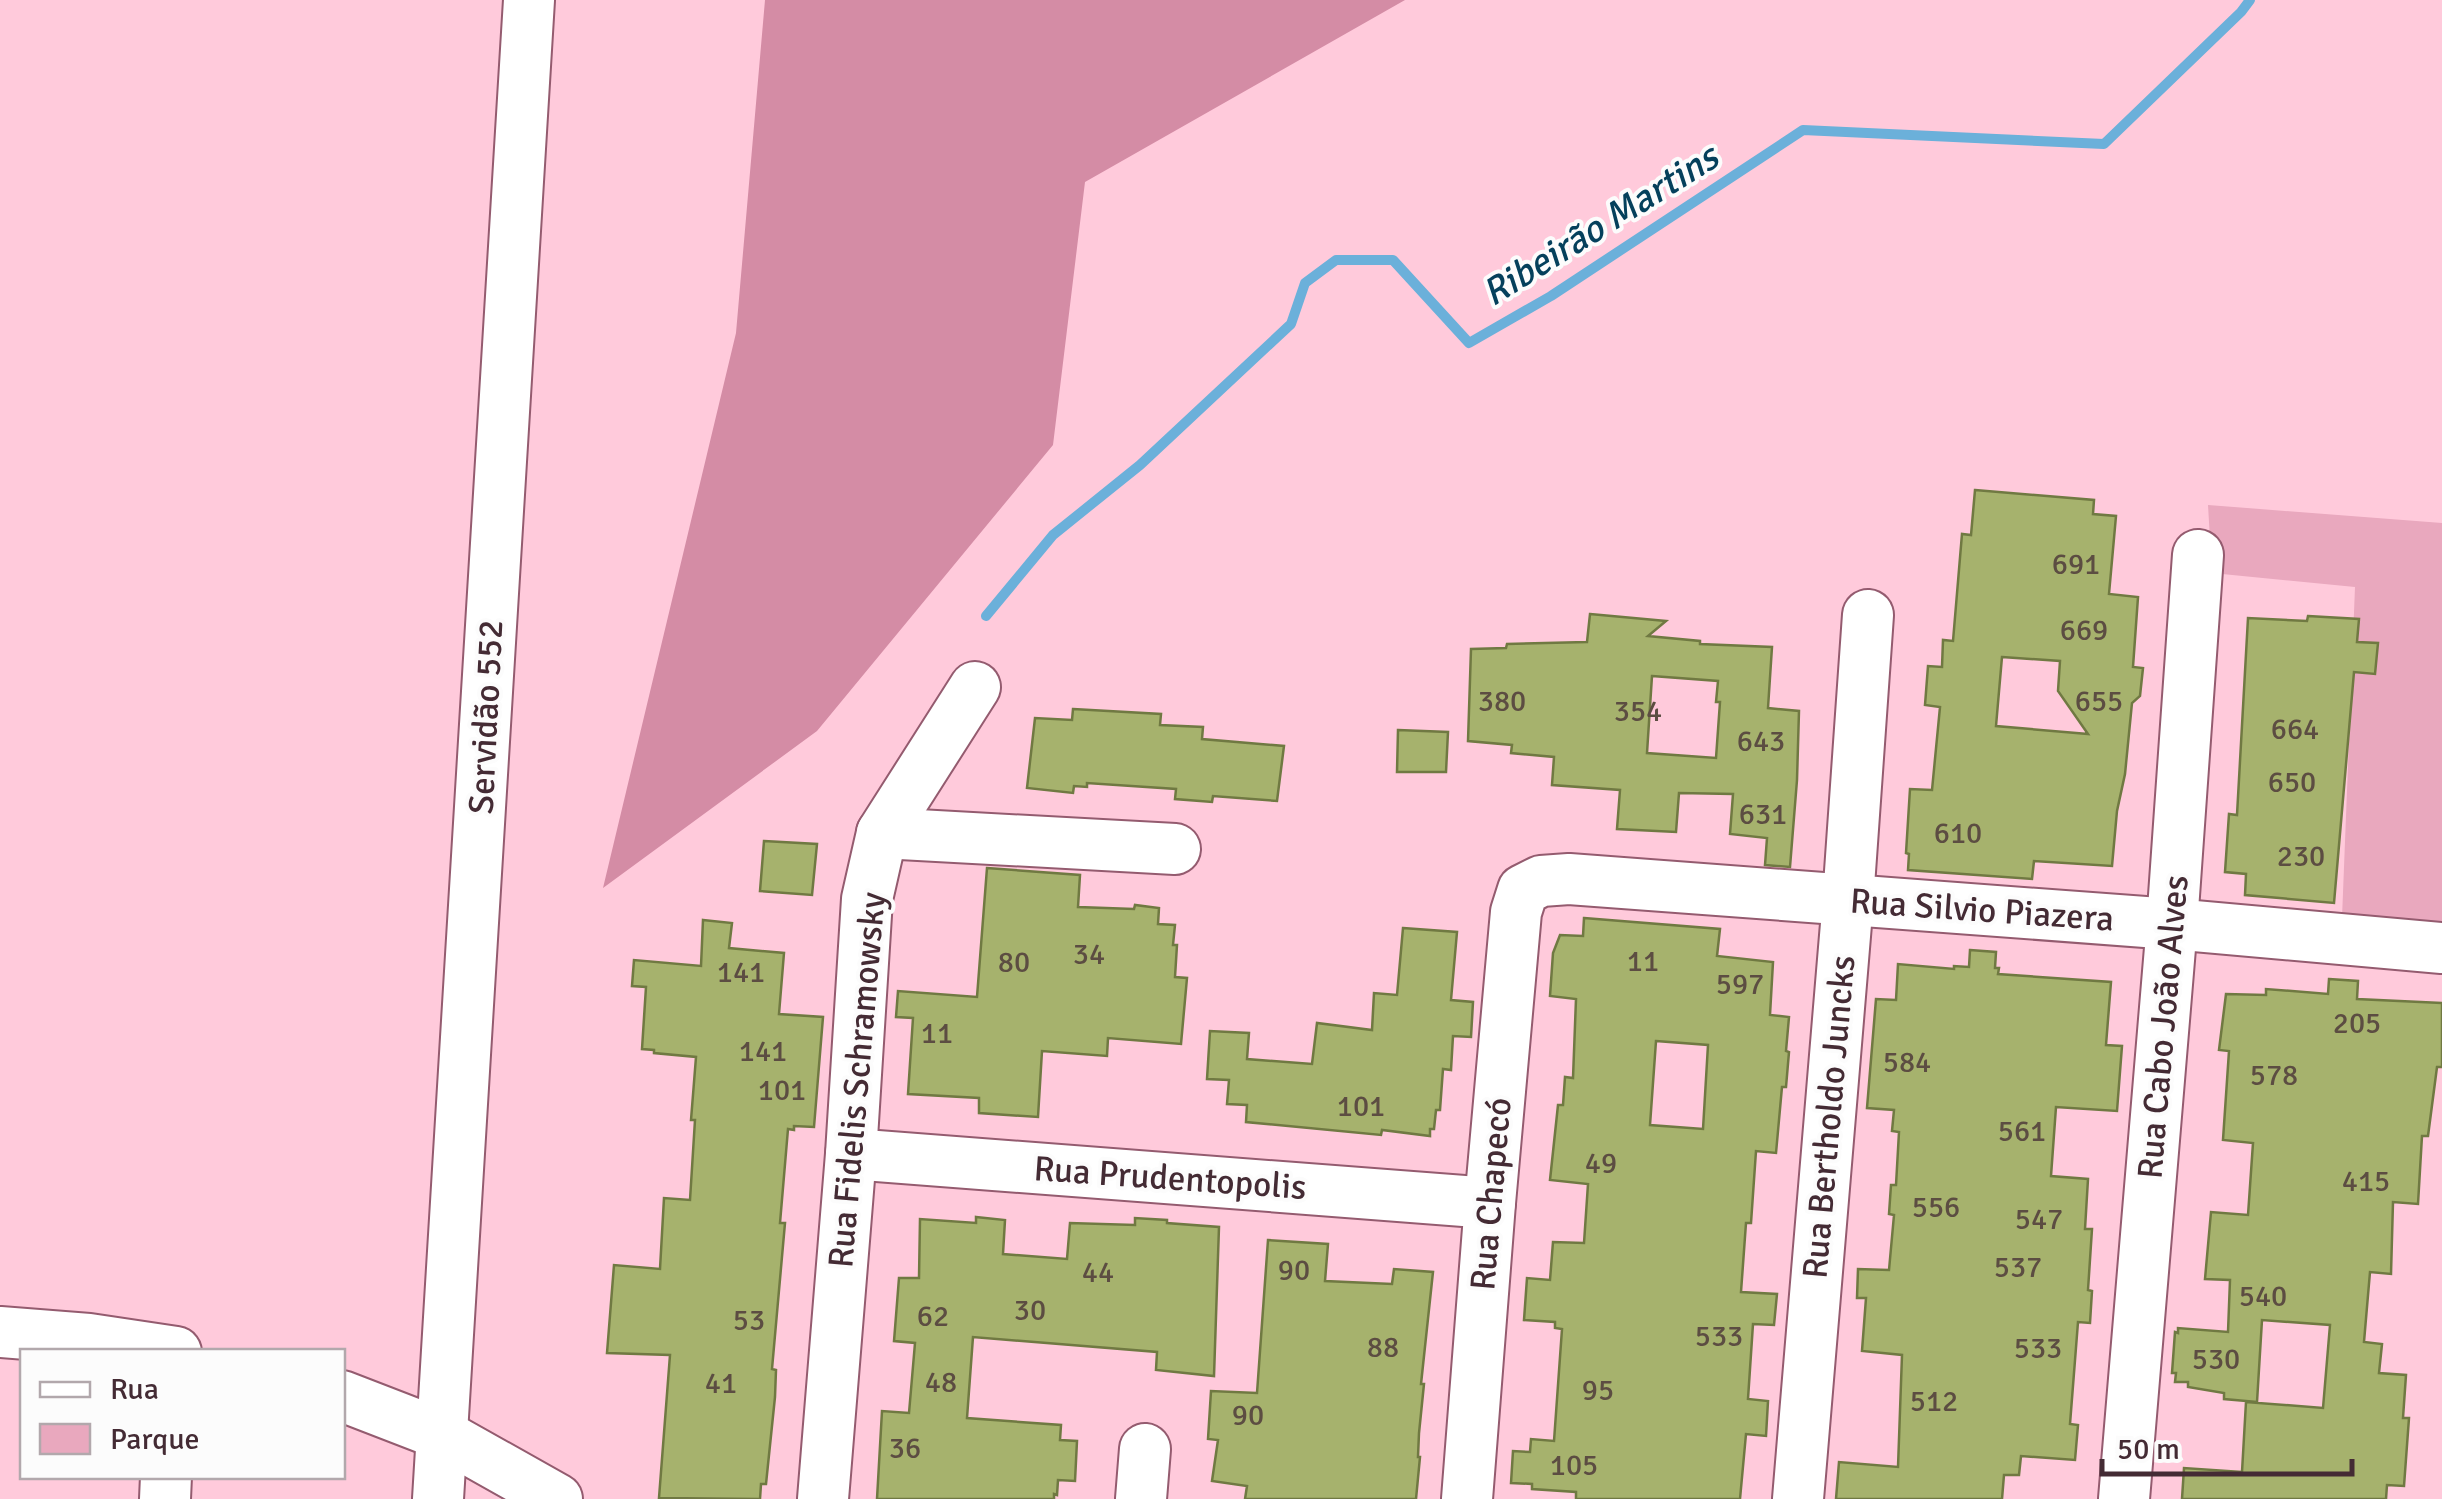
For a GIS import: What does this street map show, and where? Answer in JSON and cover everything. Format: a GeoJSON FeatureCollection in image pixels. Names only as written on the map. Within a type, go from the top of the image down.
{"type":"FeatureCollection","features":[{"type":"Feature","properties":{"kind":"street","name":"Servidão 552"},"geometry":{"type":"LineString","coordinates":[[438,1499],[529,0]]}},
{"type":"Feature","properties":{"kind":"street","name":"Rua Cabo João Alves"},"geometry":{"type":"LineString","coordinates":[[2124,1499],[2198,556]]}},
{"type":"Feature","properties":{"kind":"street","name":"Rua Bertholdo Juncks"},"geometry":{"type":"LineString","coordinates":[[1798,1499],[1868,615]]}},
{"type":"Feature","properties":{"kind":"street","name":"Rua Fidelis Schramowsky"},"geometry":{"type":"LineString","coordinates":[[823,1499],[867,899],[882,833],[975,688]]}},
{"type":"Feature","properties":{"kind":"street"},"geometry":{"type":"LineString","coordinates":[[882,833],[1175,849]]}},
{"type":"Feature","properties":{"kind":"street","name":"Rua Silvio Piazera"},"geometry":{"type":"LineString","coordinates":[[1523,890],[1541,881],[1569,879],[2442,948]]}},
{"type":"Feature","properties":{"kind":"street","name":"Rua Chapecó"},"geometry":{"type":"LineString","coordinates":[[1468,1499],[1516,912],[1523,890]]}},
{"type":"Feature","properties":{"kind":"street","name":"Rua Prudentopolis"},"geometry":{"type":"LineString","coordinates":[[851,1154],[1490,1204]]}},
{"type":"Feature","properties":{"kind":"street"},"geometry":{"type":"LineString","coordinates":[[0,1332],[162,1349]]}},
{"type":"Feature","properties":{"kind":"street"},"geometry":{"type":"LineString","coordinates":[[345,1397],[442,1435],[558,1499]]}},
{"type":"Feature","properties":{"kind":"street"},"geometry":{"type":"LineString","coordinates":[[1141,1499],[1145,1449]]}},
{"type":"Feature","properties":{"kind":"green space"},"geometry":{"type":"Polygon","coordinates":[[[2208,505],[2442,523],[2442,924],[2342,918],[2355,587],[2212,573],[2208,505]]]}},
{"type":"Feature","properties":{"kind":"shaded area"},"geometry":{"type":"Polygon","coordinates":[[[765,0],[1405,0],[1085,182],[1053,445],[817,731],[603,888],[736,333],[765,0]]]}},
{"type":"Feature","properties":{"kind":"building"},"geometry":{"type":"Polygon","coordinates":[[[1975,490],[2094,500],[2093,514],[2116,516],[2109,594],[2138,597],[2133,667],[2143,668],[2140,696],[2132,703],[2112,866],[2034,861],[2032,879],[1908,870],[1910,789],[1932,790],[1940,707],[1925,705],[1928,666],[1942,667],[1943,640],[1953,641],[1962,534],[1971,535],[1975,490]],[[2002,657],[1996,726],[2088,734],[2058,691],[2060,661],[2002,657]]]}},
{"type":"Feature","properties":{"kind":"building"},"geometry":{"type":"Polygon","coordinates":[[[1590,614],[1666,621],[1648,636],[1700,644],[1772,647],[1768,708],[1799,711],[1790,867],[1765,865],[1767,838],[1730,834],[1733,794],[1679,793],[1676,832],[1617,829],[1620,790],[1552,785],[1554,757],[1511,753],[1512,745],[1468,741],[1471,649],[1587,642],[1590,614]],[[1652,676],[1647,753],[1716,758],[1718,681],[1652,676]]]}},
{"type":"Feature","properties":{"kind":"building"},"geometry":{"type":"Polygon","coordinates":[[[2308,616],[2359,619],[2357,642],[2378,643],[2375,674],[2354,672],[2334,903],[2245,895],[2246,874],[2225,872],[2229,814],[2237,815],[2248,618],[2307,621],[2308,616]]]}},
{"type":"Feature","properties":{"kind":"building"},"geometry":{"type":"Polygon","coordinates":[[[1073,709],[1161,714],[1160,725],[1203,727],[1202,739],[1284,746],[1277,801],[1213,796],[1212,802],[1175,799],[1176,789],[1087,783],[1087,787],[1074,786],[1073,793],[1027,788],[1035,718],[1072,720],[1073,709]]]}},
{"type":"Feature","properties":{"kind":"building"},"geometry":{"type":"Polygon","coordinates":[[[1398,730],[1448,732],[1446,772],[1397,772],[1398,730]]]}},
{"type":"Feature","properties":{"kind":"building"},"geometry":{"type":"Polygon","coordinates":[[[764,841],[817,844],[812,895],[760,891],[764,841]]]}},
{"type":"Feature","properties":{"kind":"building"},"geometry":{"type":"Polygon","coordinates":[[[987,868],[1080,875],[1078,907],[1159,908],[1158,924],[1175,925],[1175,977],[1187,978],[1181,1044],[1108,1038],[1107,1056],[1042,1051],[1038,1117],[979,1113],[979,1098],[908,1094],[913,1018],[896,1017],[898,991],[977,997],[987,868]]]}},
{"type":"Feature","properties":{"kind":"building"},"geometry":{"type":"Polygon","coordinates":[[[1584,918],[1720,929],[1717,956],[1773,962],[1770,1015],[1789,1017],[1786,1087],[1782,1087],[1776,1153],[1756,1151],[1751,1223],[1746,1223],[1741,1292],[1777,1294],[1774,1325],[1753,1324],[1748,1399],[1768,1401],[1766,1436],[1746,1434],[1740,1499],[1576,1499],[1576,1492],[1532,1489],[1532,1484],[1511,1483],[1513,1451],[1530,1452],[1531,1439],[1554,1441],[1562,1329],[1555,1328],[1555,1322],[1524,1320],[1527,1278],[1550,1280],[1553,1242],[1584,1243],[1588,1184],[1550,1180],[1558,1105],[1563,1105],[1565,1077],[1573,1078],[1576,999],[1550,996],[1553,953],[1560,935],[1583,936],[1584,918]],[[1656,1041],[1650,1125],[1703,1129],[1708,1045],[1656,1041]]]}},
{"type":"Feature","properties":{"kind":"building"},"geometry":{"type":"Polygon","coordinates":[[[703,920],[732,923],[729,948],[784,953],[779,1014],[823,1017],[814,1127],[788,1129],[780,1223],[785,1223],[772,1369],[776,1370],[775,1397],[766,1484],[761,1484],[760,1499],[659,1498],[670,1355],[607,1353],[614,1265],[660,1269],[664,1198],[690,1200],[696,1057],[642,1049],[646,987],[632,986],[634,960],[701,966],[703,920]]]}},
{"type":"Feature","properties":{"kind":"building"},"geometry":{"type":"Polygon","coordinates":[[[1403,928],[1457,932],[1451,1000],[1473,1002],[1471,1037],[1453,1036],[1451,1070],[1443,1069],[1440,1110],[1436,1110],[1430,1136],[1246,1122],[1247,1105],[1227,1104],[1229,1080],[1207,1079],[1210,1031],[1249,1033],[1247,1059],[1312,1064],[1317,1023],[1372,1030],[1374,993],[1397,995],[1403,928]]]}},
{"type":"Feature","properties":{"kind":"building"},"geometry":{"type":"Polygon","coordinates":[[[1970,950],[1996,952],[1998,974],[2111,982],[2106,1045],[2122,1046],[2117,1111],[2056,1107],[2051,1176],[2088,1179],[2085,1229],[2092,1229],[2090,1323],[2078,1322],[2070,1424],[2078,1425],[2075,1460],[2021,1456],[2019,1475],[2004,1475],[2002,1499],[1836,1499],[1839,1462],[1898,1467],[1902,1355],[1862,1351],[1866,1298],[1857,1298],[1858,1269],[1889,1270],[1894,1215],[1889,1214],[1891,1185],[1896,1185],[1899,1132],[1892,1131],[1894,1110],[1867,1108],[1876,999],[1896,1000],[1898,964],[1969,967],[1970,950]]]}},
{"type":"Feature","properties":{"kind":"building"},"geometry":{"type":"Polygon","coordinates":[[[2329,979],[2358,981],[2357,999],[2442,1003],[2442,1067],[2437,1067],[2428,1136],[2422,1136],[2418,1204],[2393,1202],[2391,1274],[2370,1272],[2364,1342],[2382,1344],[2379,1373],[2406,1375],[2403,1418],[2409,1418],[2404,1486],[2387,1485],[2386,1499],[2182,1499],[2184,1468],[2242,1472],[2246,1402],[2323,1408],[2330,1325],[2262,1320],[2257,1402],[2224,1399],[2224,1393],[2188,1387],[2188,1382],[2175,1382],[2176,1373],[2172,1373],[2178,1328],[2228,1332],[2230,1280],[2205,1279],[2211,1212],[2248,1215],[2253,1143],[2223,1140],[2229,1051],[2219,1050],[2226,994],[2266,995],[2266,989],[2328,994],[2329,979]]]}},
{"type":"Feature","properties":{"kind":"building"},"geometry":{"type":"Polygon","coordinates":[[[976,1217],[1005,1220],[1003,1254],[1067,1259],[1070,1223],[1135,1225],[1135,1218],[1219,1227],[1214,1376],[1156,1370],[1157,1352],[973,1337],[967,1418],[1061,1425],[1060,1440],[1077,1441],[1075,1481],[1058,1480],[1054,1499],[877,1499],[882,1411],[909,1413],[915,1343],[894,1341],[899,1278],[919,1278],[920,1219],[976,1223],[976,1217]]]}},
{"type":"Feature","properties":{"kind":"building"},"geometry":{"type":"Polygon","coordinates":[[[1268,1240],[1328,1244],[1325,1281],[1392,1284],[1394,1269],[1433,1272],[1421,1384],[1416,1499],[1245,1499],[1247,1486],[1212,1481],[1218,1440],[1208,1439],[1211,1391],[1257,1393],[1268,1240]]]}},
{"type":"Feature","properties":{"kind":"waterway","name":"Ribeirão Martins"},"geometry":{"type":"LineString","coordinates":[[986,616],[1053,535],[1140,465],[1291,324],[1305,283],[1336,260],[1393,260],[1469,343],[1551,296],[1803,130],[2104,144],[2250,0]]}}]}
